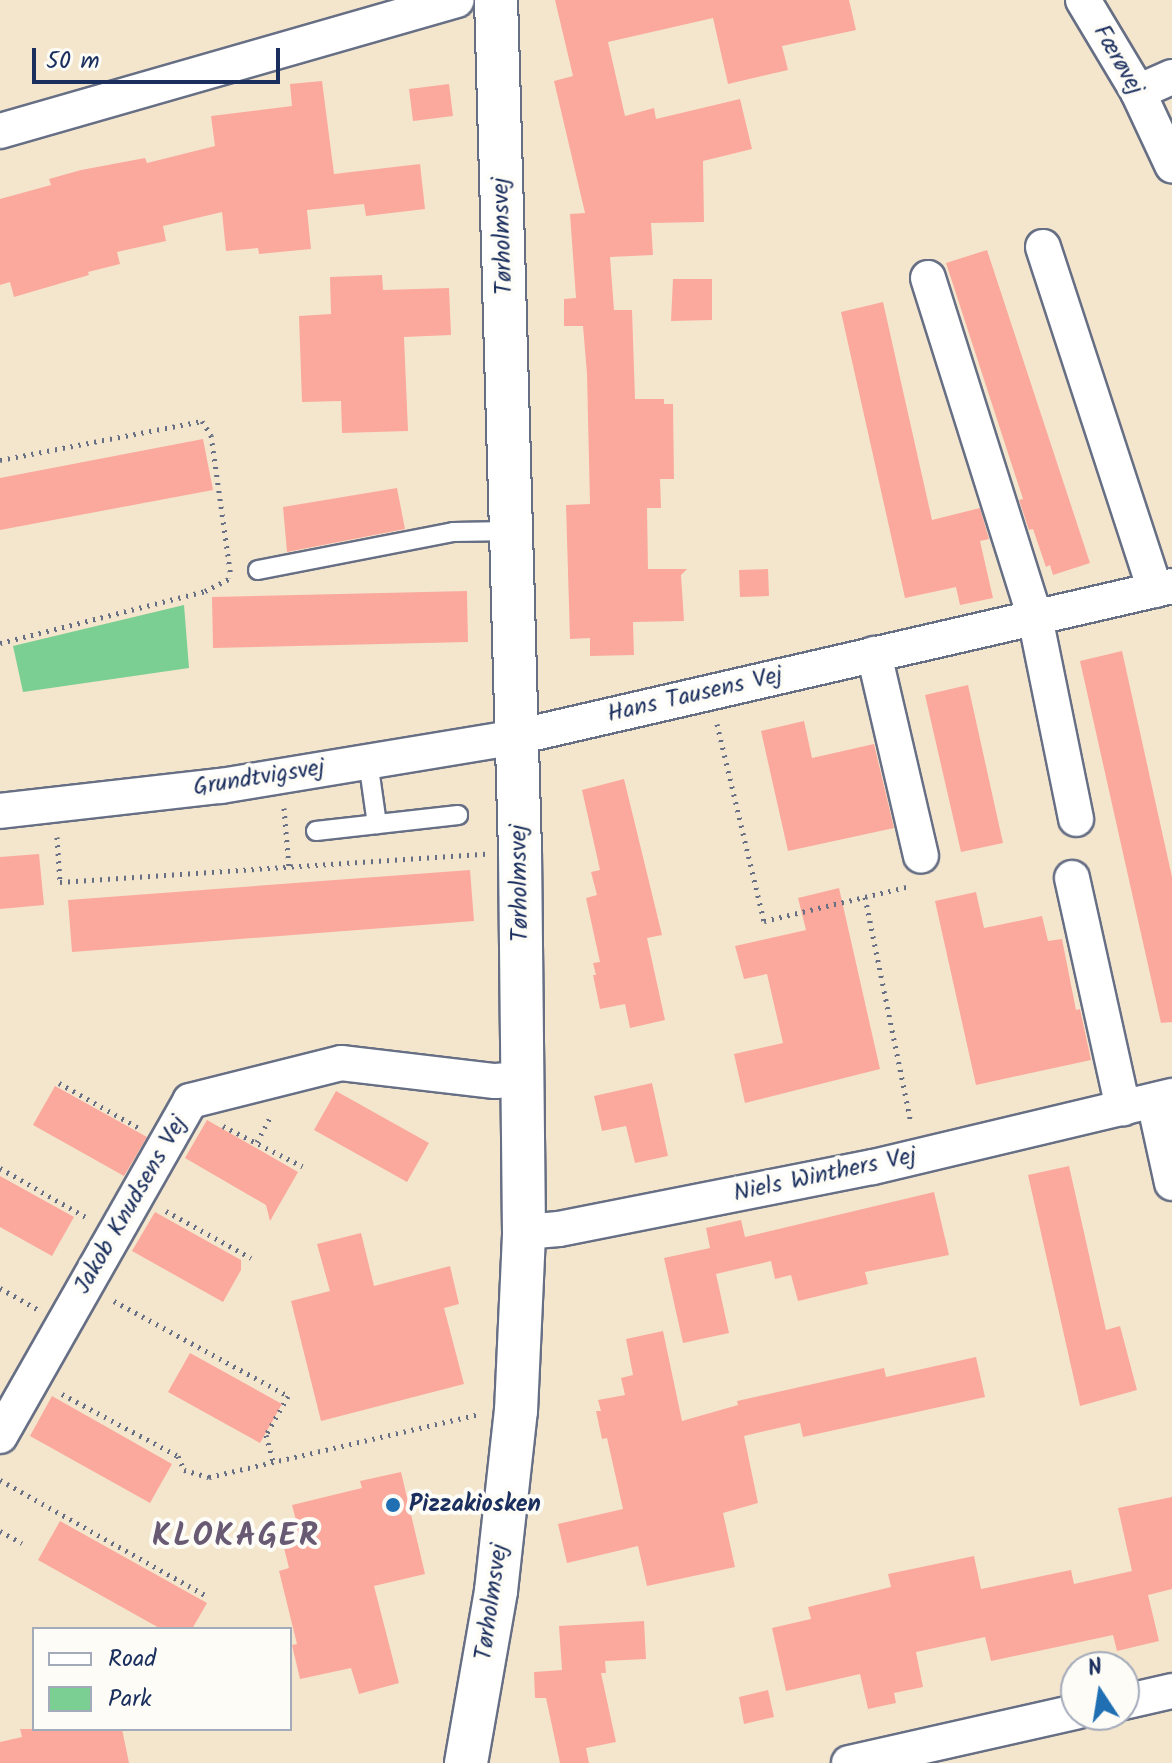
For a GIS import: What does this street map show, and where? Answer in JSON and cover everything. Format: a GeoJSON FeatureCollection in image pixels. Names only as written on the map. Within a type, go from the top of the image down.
{"type":"FeatureCollection","features":[{"type":"Feature","properties":{"kind":"street"},"geometry":{"type":"LineString","coordinates":[[0,131],[457,0]]}},
{"type":"Feature","properties":{"kind":"street","name":"Tørholmsvej"},"geometry":{"type":"LineString","coordinates":[[466,1763],[496,1591],[516,1405],[524,1232],[520,852],[496,0]]}},
{"type":"Feature","properties":{"kind":"street","name":"Færøvej"},"geometry":{"type":"LineString","coordinates":[[1083,0],[1138,92],[1172,165]]}},
{"type":"Feature","properties":{"kind":"street"},"geometry":{"type":"LineString","coordinates":[[1138,92],[1172,77]]}},
{"type":"Feature","properties":{"kind":"street","name":"Hans Tausens Vej"},"geometry":{"type":"LineString","coordinates":[[517,737],[1164,588],[1043,247]]}},
{"type":"Feature","properties":{"kind":"street"},"geometry":{"type":"LineString","coordinates":[[928,278],[1035,617],[1076,819]]}},
{"type":"Feature","properties":{"kind":"street"},"geometry":{"type":"LineString","coordinates":[[874,654],[921,856]]}},
{"type":"Feature","properties":{"kind":"street","name":"Grundtvigsvej"},"geometry":{"type":"LineString","coordinates":[[0,811],[281,776],[517,737]]}},
{"type":"Feature","properties":{"kind":"street"},"geometry":{"type":"LineString","coordinates":[[1072,878],[1149,1101],[1172,1183]]}},
{"type":"Feature","properties":{"kind":"street","name":"Jakob Knudsens Vej"},"geometry":{"type":"LineString","coordinates":[[0,1436],[190,1101],[341,1063],[495,1081],[523,1079]]}},
{"type":"Feature","properties":{"kind":"street","name":"Niels Winthers Vej"},"geometry":{"type":"LineString","coordinates":[[524,1232],[559,1229],[918,1156],[1149,1101]]}},
{"type":"Feature","properties":{"kind":"street"},"geometry":{"type":"LineString","coordinates":[[1140,1698],[1172,1691]]}},
{"type":"Feature","properties":{"kind":"street"},"geometry":{"type":"LineString","coordinates":[[849,1763],[1060,1716]]}},
{"type":"Feature","properties":{"kind":"lane"},"geometry":{"type":"LineString","coordinates":[[258,570],[453,532],[511,531]]}},
{"type":"Feature","properties":{"kind":"lane"},"geometry":{"type":"LineString","coordinates":[[368,761],[377,824]]}},
{"type":"Feature","properties":{"kind":"lane"},"geometry":{"type":"LineString","coordinates":[[316,831],[458,815]]}},
{"type":"Feature","properties":{"kind":"path"},"geometry":{"type":"LineString","coordinates":[[0,460],[202,421],[211,435],[231,578]]}},
{"type":"Feature","properties":{"kind":"path"},"geometry":{"type":"LineString","coordinates":[[0,643],[205,591],[231,578],[258,570]]}},
{"type":"Feature","properties":{"kind":"path"},"geometry":{"type":"LineString","coordinates":[[710,692],[764,921],[929,882],[921,856]]}},
{"type":"Feature","properties":{"kind":"path"},"geometry":{"type":"LineString","coordinates":[[281,776],[289,867]]}},
{"type":"Feature","properties":{"kind":"path"},"geometry":{"type":"LineString","coordinates":[[55,804],[60,882],[520,852]]}},
{"type":"Feature","properties":{"kind":"path"},"geometry":{"type":"LineString","coordinates":[[865,897],[918,1156]]}},
{"type":"Feature","properties":{"kind":"path"},"geometry":{"type":"LineString","coordinates":[[59,1083],[166,1144]]}},
{"type":"Feature","properties":{"kind":"path"},"geometry":{"type":"LineString","coordinates":[[187,1107],[302,1166]]}},
{"type":"Feature","properties":{"kind":"path"},"geometry":{"type":"LineString","coordinates":[[0,1168],[115,1233]]}},
{"type":"Feature","properties":{"kind":"path"},"geometry":{"type":"LineString","coordinates":[[137,1195],[251,1258]]}},
{"type":"Feature","properties":{"kind":"path"},"geometry":{"type":"LineString","coordinates":[[85,1285],[288,1396],[266,1435],[273,1462]]}},
{"type":"Feature","properties":{"kind":"path"},"geometry":{"type":"LineString","coordinates":[[33,1378],[178,1456],[184,1470],[209,1477],[516,1405]]}},
{"type":"Feature","properties":{"kind":"path"},"geometry":{"type":"LineString","coordinates":[[0,1480],[205,1595]]}},
{"type":"Feature","properties":{"kind":"path"},"geometry":{"type":"LineString","coordinates":[[0,1531],[22,1543]]}},
{"type":"Feature","properties":{"kind":"green space"},"geometry":{"type":"Polygon","coordinates":[[[184,605],[189,668],[23,692],[13,646],[184,605]]]}},
{"type":"Feature","properties":{"kind":"building"},"geometry":{"type":"Polygon","coordinates":[[[555,0],[849,0],[856,30],[782,46],[788,70],[728,84],[713,18],[608,42],[625,116],[654,108],[656,119],[740,99],[752,149],[703,161],[704,222],[651,223],[653,255],[610,257],[614,310],[632,310],[635,399],[664,399],[664,404],[673,404],[674,479],[660,479],[661,508],[647,508],[648,569],[687,569],[681,575],[684,621],[633,622],[634,655],[590,656],[590,638],[570,639],[566,505],[590,504],[583,326],[564,326],[564,299],[576,298],[570,214],[585,213],[554,81],[573,76],[555,0]]]}},
{"type":"Feature","properties":{"kind":"building"},"geometry":{"type":"Polygon","coordinates":[[[322,81],[334,174],[420,164],[425,209],[366,216],[364,204],[307,210],[311,249],[259,254],[258,248],[226,251],[222,212],[163,226],[166,241],[117,252],[120,264],[88,272],[89,275],[14,297],[10,282],[0,285],[0,199],[51,185],[49,179],[81,170],[145,158],[147,163],[215,146],[211,116],[292,106],[290,84],[322,81]]]}},
{"type":"Feature","properties":{"kind":"building"},"geometry":{"type":"Polygon","coordinates":[[[449,84],[453,116],[413,121],[409,89],[449,84]]]}},
{"type":"Feature","properties":{"kind":"building"},"geometry":{"type":"Polygon","coordinates":[[[987,250],[1090,563],[1053,575],[1050,565],[1046,567],[1033,529],[1029,530],[1019,500],[1023,499],[946,263],[987,250]]]}},
{"type":"Feature","properties":{"kind":"building"},"geometry":{"type":"Polygon","coordinates":[[[382,275],[383,290],[449,288],[451,335],[404,337],[408,431],[342,433],[341,401],[302,402],[299,316],[331,314],[330,277],[382,275]]]}},
{"type":"Feature","properties":{"kind":"building"},"geometry":{"type":"Polygon","coordinates":[[[673,279],[712,279],[712,320],[671,321],[673,279]]]}},
{"type":"Feature","properties":{"kind":"building"},"geometry":{"type":"Polygon","coordinates":[[[883,302],[932,520],[980,508],[989,539],[980,541],[993,598],[960,605],[956,587],[905,598],[841,312],[883,302]]]}},
{"type":"Feature","properties":{"kind":"building"},"geometry":{"type":"Polygon","coordinates":[[[203,439],[213,490],[0,530],[0,478],[203,439]]]}},
{"type":"Feature","properties":{"kind":"building"},"geometry":{"type":"Polygon","coordinates":[[[397,488],[405,529],[287,552],[283,507],[397,488]]]}},
{"type":"Feature","properties":{"kind":"building"},"geometry":{"type":"Polygon","coordinates":[[[768,569],[769,596],[740,597],[739,570],[768,569]]]}},
{"type":"Feature","properties":{"kind":"building"},"geometry":{"type":"Polygon","coordinates":[[[467,591],[468,642],[213,648],[212,597],[467,591]]]}},
{"type":"Feature","properties":{"kind":"building"},"geometry":{"type":"Polygon","coordinates":[[[1122,651],[1172,877],[1172,1022],[1161,1023],[1080,661],[1122,651]]]}},
{"type":"Feature","properties":{"kind":"building"},"geometry":{"type":"Polygon","coordinates":[[[968,685],[1003,843],[961,852],[925,695],[968,685]]]}},
{"type":"Feature","properties":{"kind":"building"},"geometry":{"type":"Polygon","coordinates":[[[804,721],[812,758],[874,744],[894,828],[788,851],[761,731],[804,721]]]}},
{"type":"Feature","properties":{"kind":"building"},"geometry":{"type":"Polygon","coordinates":[[[624,779],[662,935],[647,938],[665,1020],[630,1028],[625,1004],[600,1009],[593,975],[596,975],[593,963],[600,962],[586,898],[597,895],[591,872],[600,870],[582,790],[624,779]]]}},
{"type":"Feature","properties":{"kind":"building"},"geometry":{"type":"Polygon","coordinates":[[[39,854],[44,905],[0,909],[0,857],[39,854]]]}},
{"type":"Feature","properties":{"kind":"building"},"geometry":{"type":"Polygon","coordinates":[[[470,870],[474,921],[72,952],[68,900],[470,870]]]}},
{"type":"Feature","properties":{"kind":"building"},"geometry":{"type":"Polygon","coordinates":[[[839,888],[880,1069],[745,1103],[734,1054],[783,1043],[767,974],[744,979],[735,946],[806,930],[798,898],[839,888]]]}},
{"type":"Feature","properties":{"kind":"building"},"geometry":{"type":"Polygon","coordinates":[[[976,892],[984,928],[1042,916],[1048,941],[1062,939],[1076,1010],[1080,1009],[1091,1060],[976,1085],[935,901],[976,892]]]}},
{"type":"Feature","properties":{"kind":"building"},"geometry":{"type":"Polygon","coordinates":[[[652,1083],[668,1156],[635,1163],[626,1126],[602,1131],[594,1096],[652,1083]]]}},
{"type":"Feature","properties":{"kind":"building"},"geometry":{"type":"Polygon","coordinates":[[[55,1086],[147,1137],[124,1176],[33,1125],[55,1086]]]}},
{"type":"Feature","properties":{"kind":"building"},"geometry":{"type":"Polygon","coordinates":[[[336,1091],[429,1143],[407,1182],[314,1130],[336,1091]]]}},
{"type":"Feature","properties":{"kind":"building"},"geometry":{"type":"Polygon","coordinates":[[[207,1120],[298,1172],[270,1221],[266,1205],[185,1158],[207,1120]]]}},
{"type":"Feature","properties":{"kind":"building"},"geometry":{"type":"Polygon","coordinates":[[[1069,1166],[1106,1330],[1120,1326],[1137,1390],[1080,1406],[1028,1175],[1069,1166]]]}},
{"type":"Feature","properties":{"kind":"building"},"geometry":{"type":"Polygon","coordinates":[[[0,1176],[74,1217],[52,1256],[0,1227],[0,1176]]]}},
{"type":"Feature","properties":{"kind":"building"},"geometry":{"type":"Polygon","coordinates":[[[934,1192],[949,1255],[865,1272],[868,1284],[798,1301],[791,1275],[775,1279],[771,1261],[716,1274],[729,1333],[683,1343],[664,1258],[710,1248],[706,1228],[741,1220],[745,1237],[934,1192]]]}},
{"type":"Feature","properties":{"kind":"building"},"geometry":{"type":"Polygon","coordinates":[[[155,1212],[241,1260],[241,1270],[223,1302],[132,1251],[155,1212]]]}},
{"type":"Feature","properties":{"kind":"building"},"geometry":{"type":"Polygon","coordinates":[[[361,1233],[374,1286],[450,1266],[459,1304],[444,1308],[464,1384],[321,1421],[291,1301],[330,1291],[317,1244],[361,1233]]]}},
{"type":"Feature","properties":{"kind":"building"},"geometry":{"type":"Polygon","coordinates":[[[663,1331],[682,1421],[738,1405],[737,1401],[884,1368],[886,1377],[976,1357],[985,1397],[803,1437],[800,1423],[744,1436],[758,1503],[723,1513],[735,1567],[647,1586],[638,1546],[567,1563],[558,1524],[623,1509],[607,1438],[602,1439],[596,1411],[601,1411],[598,1400],[625,1395],[621,1378],[633,1375],[626,1339],[663,1331]]]}},
{"type":"Feature","properties":{"kind":"building"},"geometry":{"type":"Polygon","coordinates":[[[190,1353],[282,1404],[260,1443],[168,1392],[190,1353]]]}},
{"type":"Feature","properties":{"kind":"building"},"geometry":{"type":"Polygon","coordinates":[[[52,1396],[172,1464],[150,1503],[30,1436],[52,1396]]]}},
{"type":"Feature","properties":{"kind":"building"},"geometry":{"type":"Polygon","coordinates":[[[401,1472],[425,1574],[374,1586],[399,1683],[359,1694],[351,1668],[300,1679],[292,1645],[297,1644],[279,1571],[289,1568],[279,1528],[297,1524],[292,1505],[362,1488],[360,1481],[401,1472]]]}},
{"type":"Feature","properties":{"kind":"building"},"geometry":{"type":"Polygon","coordinates":[[[1172,1497],[1172,1589],[1148,1595],[1159,1641],[1117,1651],[1113,1635],[991,1661],[985,1637],[916,1652],[923,1687],[894,1693],[896,1703],[868,1709],[860,1674],[786,1691],[772,1628],[811,1619],[808,1607],[891,1587],[888,1574],[974,1556],[981,1589],[1071,1570],[1074,1584],[1132,1571],[1118,1508],[1172,1497]]]}},
{"type":"Feature","properties":{"kind":"building"},"geometry":{"type":"Polygon","coordinates":[[[60,1521],[207,1603],[193,1627],[157,1627],[38,1560],[60,1521]]]}},
{"type":"Feature","properties":{"kind":"building"},"geometry":{"type":"Polygon","coordinates":[[[644,1621],[646,1659],[605,1661],[606,1673],[601,1673],[616,1742],[586,1748],[589,1763],[560,1763],[546,1698],[535,1698],[534,1672],[562,1670],[559,1626],[644,1621]]]}},
{"type":"Feature","properties":{"kind":"building"},"geometry":{"type":"Polygon","coordinates":[[[768,1690],[774,1717],[744,1724],[739,1697],[768,1690]]]}},
{"type":"Feature","properties":{"kind":"building"},"geometry":{"type":"Polygon","coordinates":[[[20,1729],[122,1731],[129,1763],[0,1763],[0,1742],[22,1737],[20,1729]]]}},
{"type":"Feature","properties":{"kind":"place","name":"Pizzakiosken"},"geometry":{"type":"Point","coordinates":[393,1505]}},
{"type":"Feature","properties":{"kind":"district","name":"KLOKAGER"},"geometry":{"type":"Point","coordinates":[236,1537]}}]}
